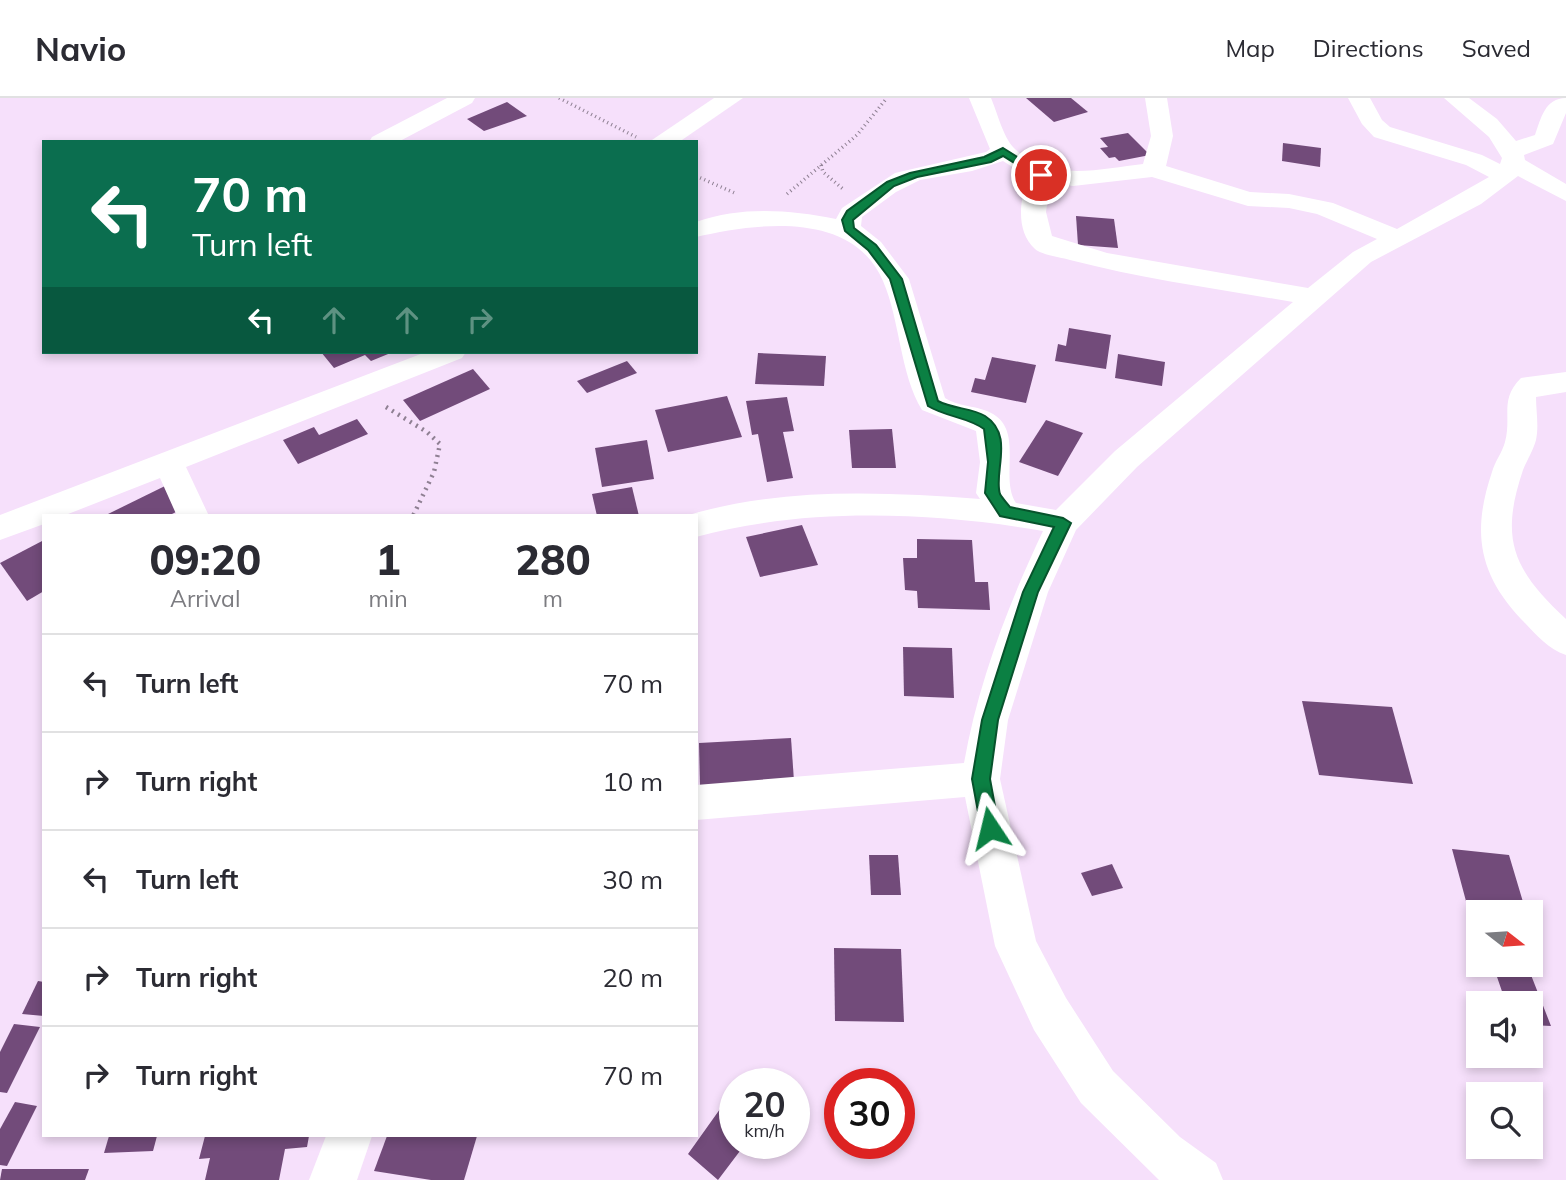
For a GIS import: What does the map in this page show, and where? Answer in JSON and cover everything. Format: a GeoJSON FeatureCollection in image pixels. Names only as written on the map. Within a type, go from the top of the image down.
{"type":"FeatureCollection","features":[{"type":"Feature","properties":{"kind":"street"},"geometry":{"type":"LineString","coordinates":[[384,140],[464,98]]}},
{"type":"Feature","properties":{"kind":"street"},"geometry":{"type":"LineString","coordinates":[[665,140],[678,135],[717,104],[732,98]]}},
{"type":"Feature","properties":{"kind":"street"},"geometry":{"type":"LineString","coordinates":[[980,98],[1003,151],[1041,175],[1073,178],[1153,170],[1248,199],[1289,201],[1324,208],[1395,237]]}},
{"type":"Feature","properties":{"kind":"street"},"geometry":{"type":"LineString","coordinates":[[1153,170],[1162,136],[1156,98]]}},
{"type":"Feature","properties":{"kind":"street"},"geometry":{"type":"LineString","coordinates":[[1359,98],[1373,124],[1382,132],[1474,160],[1510,163],[1566,194]]}},
{"type":"Feature","properties":{"kind":"street"},"geometry":{"type":"LineString","coordinates":[[1455,98],[1492,127],[1510,163]]}},
{"type":"Feature","properties":{"kind":"street"},"geometry":{"type":"LineString","coordinates":[[1199,1180],[1163,1154],[1097,1087],[1050,1014],[1016,946],[981,779],[990,720],[1012,647],[1031,592],[1063,523],[1126,458],[1362,257],[1472,198],[1510,163],[1545,139],[1554,111],[1566,102]]}},
{"type":"Feature","properties":{"kind":"street"},"geometry":{"type":"LineString","coordinates":[[849,229],[848,220],[851,213],[891,184],[914,175],[988,159],[1003,151]]}},
{"type":"Feature","properties":{"kind":"street"},"geometry":{"type":"LineString","coordinates":[[1041,175],[1036,188],[1034,215],[1039,239],[1045,245],[1106,261],[1313,297]]}},
{"type":"Feature","properties":{"kind":"street"},"geometry":{"type":"LineString","coordinates":[[698,229],[723,222],[759,218],[849,229],[872,247],[896,279],[932,403],[947,412],[978,418],[990,428],[995,462],[992,493],[1005,512]]}},
{"type":"Feature","properties":{"kind":"street"},"geometry":{"type":"LineString","coordinates":[[0,528],[447,354]]}},
{"type":"Feature","properties":{"kind":"street"},"geometry":{"type":"LineString","coordinates":[[1566,382],[1531,385],[1522,394],[1524,424],[1519,446],[1509,467],[1494,527],[1497,557],[1511,586],[1566,641]]}},
{"type":"Feature","properties":{"kind":"street"},"geometry":{"type":"LineString","coordinates":[[168,461],[192,514]]}},
{"type":"Feature","properties":{"kind":"street"},"geometry":{"type":"LineString","coordinates":[[698,525],[764,509],[850,503],[1005,512],[1063,523]]}},
{"type":"Feature","properties":{"kind":"street"},"geometry":{"type":"LineString","coordinates":[[698,803],[981,779]]}},
{"type":"Feature","properties":{"kind":"street"},"geometry":{"type":"LineString","coordinates":[[333,1180],[349,1137]]}},
{"type":"Feature","properties":{"kind":"path"},"geometry":{"type":"LineString","coordinates":[[559,98],[605,124],[642,140]]}},
{"type":"Feature","properties":{"kind":"path"},"geometry":{"type":"LineString","coordinates":[[759,218],[852,137],[884,106],[887,98]]}},
{"type":"Feature","properties":{"kind":"path"},"geometry":{"type":"LineString","coordinates":[[363,387],[398,417],[428,429],[440,444],[440,462],[424,488],[414,514]]}},
{"type":"Feature","properties":{"kind":"building"},"geometry":{"type":"Polygon","coordinates":[[[1026,98],[1071,98],[1088,112],[1054,122],[1026,98]]]}},
{"type":"Feature","properties":{"kind":"building"},"geometry":{"type":"Polygon","coordinates":[[[507,102],[527,116],[484,131],[467,119],[507,102]]]}},
{"type":"Feature","properties":{"kind":"building"},"geometry":{"type":"Polygon","coordinates":[[[1128,133],[1150,155],[1119,161],[1115,157],[1109,158],[1100,148],[1108,147],[1100,138],[1128,133]]]}},
{"type":"Feature","properties":{"kind":"building"},"geometry":{"type":"Polygon","coordinates":[[[1283,143],[1321,148],[1320,167],[1282,161],[1283,143]]]}},
{"type":"Feature","properties":{"kind":"building"},"geometry":{"type":"Polygon","coordinates":[[[1076,216],[1114,219],[1118,248],[1078,245],[1076,216]]]}},
{"type":"Feature","properties":{"kind":"building"},"geometry":{"type":"Polygon","coordinates":[[[1069,328],[1111,335],[1106,369],[1055,361],[1058,344],[1066,346],[1069,328]]]}},
{"type":"Feature","properties":{"kind":"building"},"geometry":{"type":"Polygon","coordinates":[[[758,353],[826,356],[824,386],[755,384],[758,353]]]}},
{"type":"Feature","properties":{"kind":"building"},"geometry":{"type":"Polygon","coordinates":[[[323,354],[388,354],[371,361],[365,355],[334,368],[323,354]]]}},
{"type":"Feature","properties":{"kind":"building"},"geometry":{"type":"Polygon","coordinates":[[[1118,354],[1165,362],[1162,386],[1115,378],[1118,354]]]}},
{"type":"Feature","properties":{"kind":"building"},"geometry":{"type":"Polygon","coordinates":[[[992,357],[1036,365],[1026,403],[971,392],[975,378],[985,380],[992,357]]]}},
{"type":"Feature","properties":{"kind":"building"},"geometry":{"type":"Polygon","coordinates":[[[627,361],[637,373],[587,393],[577,381],[627,361]]]}},
{"type":"Feature","properties":{"kind":"building"},"geometry":{"type":"Polygon","coordinates":[[[473,369],[490,389],[420,421],[403,400],[473,369]]]}},
{"type":"Feature","properties":{"kind":"building"},"geometry":{"type":"Polygon","coordinates":[[[727,396],[742,437],[668,452],[655,410],[727,396]]]}},
{"type":"Feature","properties":{"kind":"building"},"geometry":{"type":"Polygon","coordinates":[[[787,397],[794,431],[783,432],[793,478],[767,482],[758,434],[752,435],[746,401],[787,397]]]}},
{"type":"Feature","properties":{"kind":"building"},"geometry":{"type":"Polygon","coordinates":[[[357,419],[368,434],[298,464],[283,440],[314,427],[319,435],[357,419]]]}},
{"type":"Feature","properties":{"kind":"building"},"geometry":{"type":"Polygon","coordinates":[[[1046,420],[1083,433],[1058,476],[1019,462],[1046,420]]]}},
{"type":"Feature","properties":{"kind":"building"},"geometry":{"type":"Polygon","coordinates":[[[892,429],[896,468],[852,468],[849,430],[892,429]]]}},
{"type":"Feature","properties":{"kind":"building"},"geometry":{"type":"Polygon","coordinates":[[[647,440],[654,479],[602,487],[595,448],[647,440]]]}},
{"type":"Feature","properties":{"kind":"building"},"geometry":{"type":"Polygon","coordinates":[[[167,485],[184,508],[172,514],[108,514],[167,485]]]}},
{"type":"Feature","properties":{"kind":"building"},"geometry":{"type":"Polygon","coordinates":[[[632,487],[639,514],[597,514],[592,494],[632,487]]]}},
{"type":"Feature","properties":{"kind":"building"},"geometry":{"type":"Polygon","coordinates":[[[802,525],[818,565],[760,577],[746,537],[802,525]]]}},
{"type":"Feature","properties":{"kind":"building"},"geometry":{"type":"Polygon","coordinates":[[[917,539],[972,540],[975,582],[988,582],[990,610],[918,608],[917,591],[905,590],[903,558],[917,558],[917,539]]]}},
{"type":"Feature","properties":{"kind":"building"},"geometry":{"type":"Polygon","coordinates":[[[42,541],[42,592],[27,601],[0,563],[42,541]]]}},
{"type":"Feature","properties":{"kind":"building"},"geometry":{"type":"Polygon","coordinates":[[[903,647],[952,648],[954,698],[904,696],[903,647]]]}},
{"type":"Feature","properties":{"kind":"building"},"geometry":{"type":"Polygon","coordinates":[[[1302,701],[1392,707],[1413,784],[1319,775],[1302,701]]]}},
{"type":"Feature","properties":{"kind":"building"},"geometry":{"type":"Polygon","coordinates":[[[791,738],[794,781],[700,786],[699,743],[791,738]]]}},
{"type":"Feature","properties":{"kind":"building"},"geometry":{"type":"Polygon","coordinates":[[[1452,849],[1509,855],[1522,900],[1466,901],[1452,849]]]}},
{"type":"Feature","properties":{"kind":"building"},"geometry":{"type":"Polygon","coordinates":[[[869,855],[898,855],[901,895],[871,895],[869,855]]]}},
{"type":"Feature","properties":{"kind":"building"},"geometry":{"type":"Polygon","coordinates":[[[1112,864],[1123,888],[1092,896],[1081,873],[1112,864]]]}},
{"type":"Feature","properties":{"kind":"building"},"geometry":{"type":"Polygon","coordinates":[[[834,948],[901,949],[904,1022],[835,1021],[834,948]]]}},
{"type":"Feature","properties":{"kind":"building"},"geometry":{"type":"Polygon","coordinates":[[[1497,977],[1532,977],[1537,991],[1502,991],[1497,977]]]}},
{"type":"Feature","properties":{"kind":"building"},"geometry":{"type":"Polygon","coordinates":[[[38,981],[42,982],[42,1016],[22,1014],[38,981]]]}},
{"type":"Feature","properties":{"kind":"building"},"geometry":{"type":"Polygon","coordinates":[[[1543,1006],[1551,1026],[1543,1026],[1543,1006]]]}},
{"type":"Feature","properties":{"kind":"building"},"geometry":{"type":"Polygon","coordinates":[[[14,1024],[40,1027],[7,1093],[0,1092],[0,1052],[14,1024]]]}},
{"type":"Feature","properties":{"kind":"building"},"geometry":{"type":"Polygon","coordinates":[[[15,1102],[37,1106],[7,1166],[0,1165],[0,1129],[15,1102]]]}},
{"type":"Feature","properties":{"kind":"building"},"geometry":{"type":"Polygon","coordinates":[[[719,1110],[719,1159],[734,1159],[718,1180],[688,1154],[719,1110]]]}},
{"type":"Feature","properties":{"kind":"building"},"geometry":{"type":"Polygon","coordinates":[[[109,1137],[157,1137],[153,1151],[104,1153],[109,1137]]]}},
{"type":"Feature","properties":{"kind":"building"},"geometry":{"type":"Polygon","coordinates":[[[205,1137],[309,1137],[307,1147],[285,1149],[279,1180],[205,1180],[210,1158],[199,1159],[205,1137]]]}},
{"type":"Feature","properties":{"kind":"building"},"geometry":{"type":"Polygon","coordinates":[[[387,1137],[477,1137],[464,1180],[431,1180],[374,1171],[387,1137]]]}},
{"type":"Feature","properties":{"kind":"building"},"geometry":{"type":"Polygon","coordinates":[[[2,1169],[89,1169],[85,1180],[0,1180],[2,1169]]]}},
{"type":"Feature","properties":{"kind":"route"},"geometry":{"type":"LineString","coordinates":[[990,828],[981,779],[990,720],[1031,592],[1063,523],[1005,512],[992,493],[995,462],[990,428],[978,418],[947,412],[932,403],[896,279],[872,247],[849,229],[848,220],[851,213],[891,184],[914,175],[988,159],[1003,151],[1041,175]]}}]}
